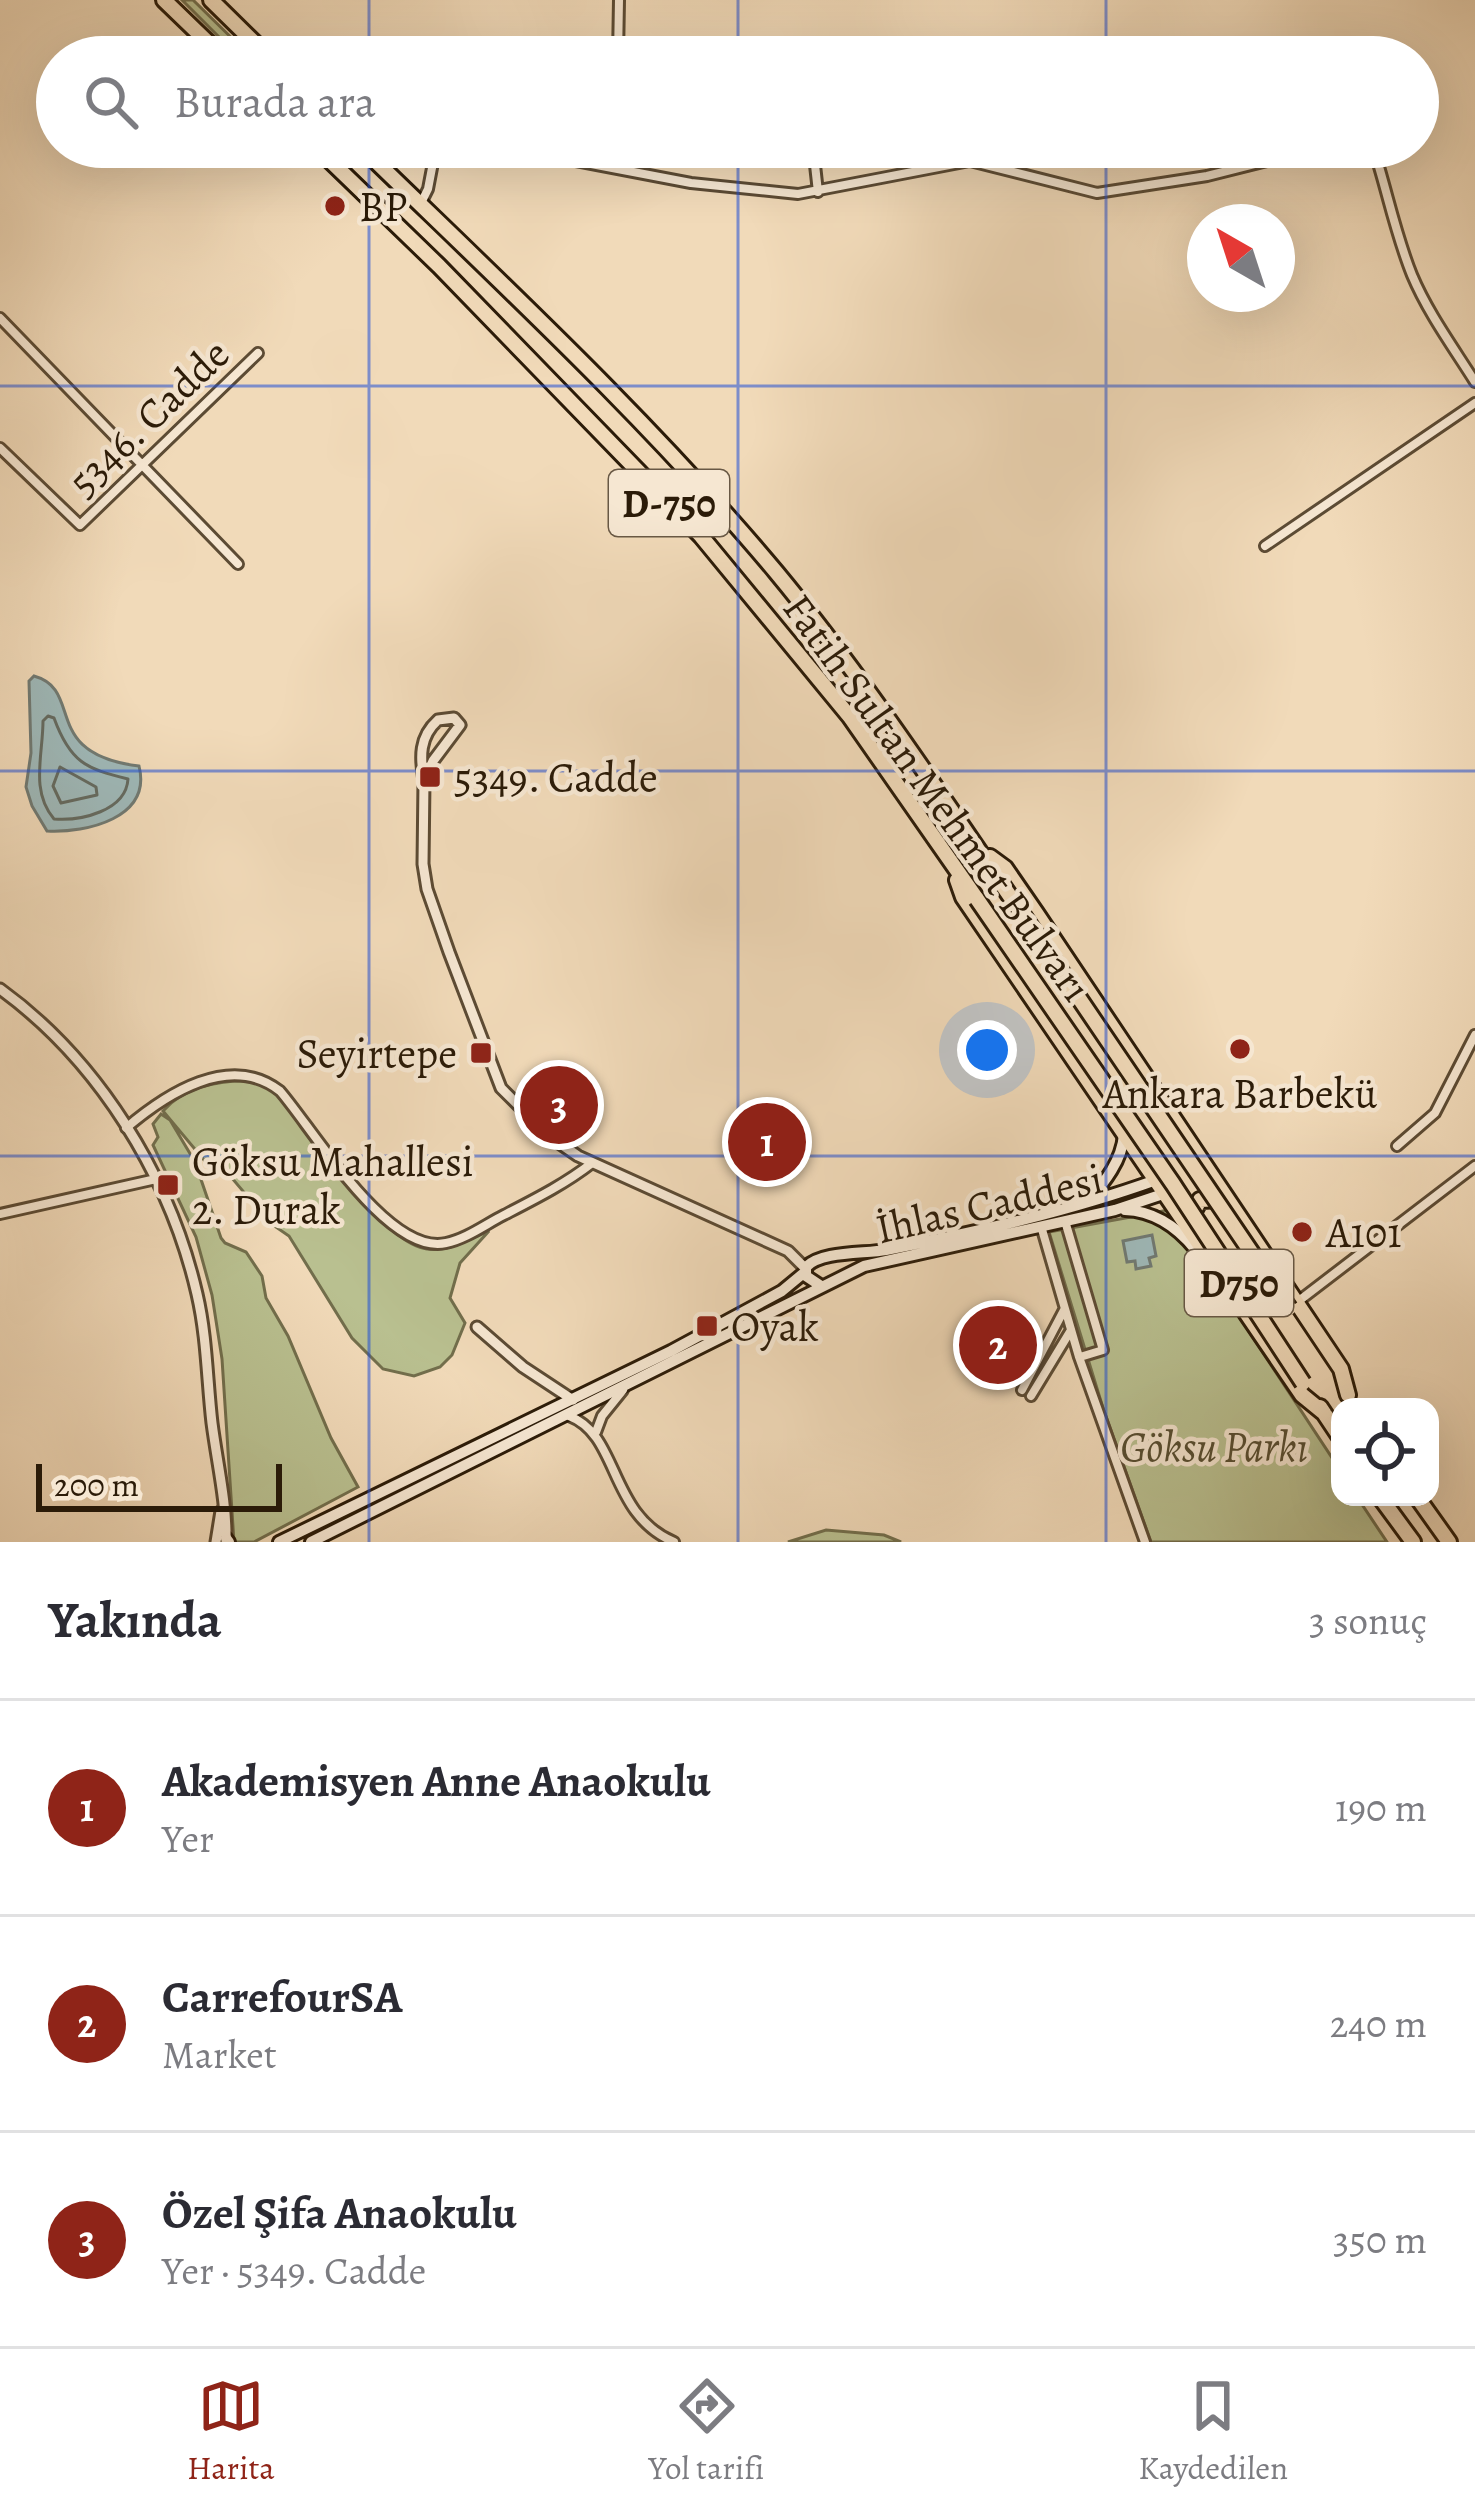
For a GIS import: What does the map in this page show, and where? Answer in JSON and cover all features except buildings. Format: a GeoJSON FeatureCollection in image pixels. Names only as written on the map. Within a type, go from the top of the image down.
{"type":"FeatureCollection","features":[{"type":"Feature","properties":{"kind":"highway"},"geometry":{"type":"LineString","coordinates":[[164,0],[201,36]]}},
{"type":"Feature","properties":{"kind":"highway"},"geometry":{"type":"LineString","coordinates":[[211,0],[248,36]]}},
{"type":"Feature","properties":{"kind":"highway","name":"Fatih Sultan Mehmet Bulvarı"},"geometry":{"type":"LineString","coordinates":[[338,168],[701,536],[850,717],[1174,1184],[1331,1424]]}},
{"type":"Feature","properties":{"kind":"highway","name":"Fatih Sultan Mehmet Bulvarı"},"geometry":{"type":"LineString","coordinates":[[383,168],[621,400],[776,572],[891,720],[1350,1398]]}},
{"type":"Feature","properties":{"kind":"highway"},"geometry":{"type":"LineString","coordinates":[[975,845],[1004,868],[1036,913],[1341,1369],[1351,1398]]}},
{"type":"Feature","properties":{"kind":"highway"},"geometry":{"type":"LineString","coordinates":[[950,861],[963,897],[1302,1395],[1324,1414]]}},
{"type":"Feature","properties":{"kind":"highway"},"geometry":{"type":"LineString","coordinates":[[1127,1137],[1146,1147],[1159,1143],[1169,1132],[1172,1117]]}},
{"type":"Feature","properties":{"kind":"highway"},"geometry":{"type":"LineString","coordinates":[[1161,1186],[1161,1163],[1172,1154],[1200,1161]]}},
{"type":"Feature","properties":{"kind":"highway"},"geometry":{"type":"LineString","coordinates":[[1161,1186],[1191,1191],[1200,1161]]}},
{"type":"Feature","properties":{"kind":"highway"},"geometry":{"type":"LineString","coordinates":[[1188,1226],[1190,1211],[1200,1200],[1214,1197],[1228,1202]]}},
{"type":"Feature","properties":{"kind":"highway"},"geometry":{"type":"LineString","coordinates":[[1385,1506],[1402,1542]]}},
{"type":"Feature","properties":{"kind":"highway"},"geometry":{"type":"LineString","coordinates":[[1386,1506],[1413,1542]]}},
{"type":"Feature","properties":{"kind":"highway"},"geometry":{"type":"LineString","coordinates":[[1423,1506],[1448,1542]]}},
{"type":"Feature","properties":{"kind":"highway"},"geometry":{"type":"LineString","coordinates":[[1429,1515],[1463,1542]]}},
{"type":"Feature","properties":{"kind":"main road"},"geometry":{"type":"LineString","coordinates":[[1086,1203],[1122,1152],[1127,1137]]}},
{"type":"Feature","properties":{"kind":"main road","name":"İhlas Caddesi"},"geometry":{"type":"LineString","coordinates":[[563,1414],[574,1401],[754,1308],[811,1265],[1161,1186]]}},
{"type":"Feature","properties":{"kind":"main road","name":"İhlas Caddesi"},"geometry":{"type":"LineString","coordinates":[[563,1414],[624,1389],[825,1284],[883,1261],[1115,1210],[1161,1186]]}},
{"type":"Feature","properties":{"kind":"main road"},"geometry":{"type":"LineString","coordinates":[[1115,1210],[1142,1211],[1175,1229],[1240,1303]]}},
{"type":"Feature","properties":{"kind":"main road"},"geometry":{"type":"LineString","coordinates":[[811,1265],[832,1269],[825,1284],[808,1280],[811,1265]]}},
{"type":"Feature","properties":{"kind":"main road"},"geometry":{"type":"LineString","coordinates":[[279,1542],[453,1455],[563,1414]]}},
{"type":"Feature","properties":{"kind":"main road"},"geometry":{"type":"LineString","coordinates":[[311,1542],[563,1414]]}},
{"type":"Feature","properties":{"kind":"street"},"geometry":{"type":"LineString","coordinates":[[618,36],[619,0]]}},
{"type":"Feature","properties":{"kind":"street"},"geometry":{"type":"LineString","coordinates":[[420,204],[432,168]]}},
{"type":"Feature","properties":{"kind":"street"},"geometry":{"type":"LineString","coordinates":[[612,168],[742,190],[818,192],[936,168]]}},
{"type":"Feature","properties":{"kind":"street"},"geometry":{"type":"LineString","coordinates":[[815,168],[818,192]]}},
{"type":"Feature","properties":{"kind":"street"},"geometry":{"type":"LineString","coordinates":[[998,168],[1097,193],[1239,168]]}},
{"type":"Feature","properties":{"kind":"street"},"geometry":{"type":"LineString","coordinates":[[1379,168],[1413,277],[1475,382]]}},
{"type":"Feature","properties":{"kind":"street"},"geometry":{"type":"LineString","coordinates":[[0,318],[238,564]]}},
{"type":"Feature","properties":{"kind":"street","name":"5346. Cadde"},"geometry":{"type":"LineString","coordinates":[[0,448],[80,525],[258,353]]}},
{"type":"Feature","properties":{"kind":"street"},"geometry":{"type":"LineString","coordinates":[[1265,546],[1475,404]]}},
{"type":"Feature","properties":{"kind":"street"},"geometry":{"type":"LineString","coordinates":[[424,781],[460,725],[454,718],[438,720],[426,735],[420,760],[428,889],[494,1075],[510,1098],[549,1136],[592,1163],[811,1265]]}},
{"type":"Feature","properties":{"kind":"street"},"geometry":{"type":"LineString","coordinates":[[0,989],[64,1047],[126,1128],[156,1179],[198,1298],[224,1541]]}},
{"type":"Feature","properties":{"kind":"street"},"geometry":{"type":"LineString","coordinates":[[1397,1146],[1435,1114],[1475,1035]]}},
{"type":"Feature","properties":{"kind":"street"},"geometry":{"type":"LineString","coordinates":[[126,1128],[153,1105],[195,1083],[243,1076],[265,1081],[280,1091],[386,1219],[416,1239],[436,1244],[459,1238],[573,1178],[592,1163]]}},
{"type":"Feature","properties":{"kind":"street"},"geometry":{"type":"LineString","coordinates":[[1296,1303],[1475,1166]]}},
{"type":"Feature","properties":{"kind":"street"},"geometry":{"type":"LineString","coordinates":[[0,1214],[156,1179]]}},
{"type":"Feature","properties":{"kind":"street"},"geometry":{"type":"LineString","coordinates":[[1064,1220],[1103,1350],[1079,1357]]}},
{"type":"Feature","properties":{"kind":"street"},"geometry":{"type":"LineString","coordinates":[[1040,1224],[1079,1357],[1145,1542]]}},
{"type":"Feature","properties":{"kind":"street"},"geometry":{"type":"LineString","coordinates":[[1065,1309],[1026,1393],[1071,1330]]}},
{"type":"Feature","properties":{"kind":"street"},"geometry":{"type":"LineString","coordinates":[[477,1327],[574,1401]]}},
{"type":"Feature","properties":{"kind":"street"},"geometry":{"type":"LineString","coordinates":[[596,1434],[602,1416],[624,1389]]}},
{"type":"Feature","properties":{"kind":"street"},"geometry":{"type":"LineString","coordinates":[[563,1414],[585,1422],[596,1434],[635,1514],[659,1536],[674,1542]]}},
{"type":"Feature","properties":{"kind":"green space"},"geometry":{"type":"Polygon","coordinates":[[[182,0],[193,0],[230,36],[218,36],[182,0]]]}},
{"type":"Feature","properties":{"kind":"green space"},"geometry":{"type":"Polygon","coordinates":[[[249,1081],[268,1087],[283,1101],[348,1186],[410,1243],[444,1249],[489,1231],[460,1263],[450,1298],[465,1323],[452,1355],[440,1367],[414,1376],[383,1369],[352,1338],[289,1236],[270,1223],[226,1171],[209,1166],[163,1111],[202,1087],[249,1081]]]}},
{"type":"Feature","properties":{"kind":"green space"},"geometry":{"type":"Polygon","coordinates":[[[161,1114],[170,1120],[195,1162],[221,1238],[246,1252],[262,1276],[266,1298],[358,1487],[254,1542],[234,1542],[222,1359],[212,1295],[196,1237],[153,1145],[158,1137],[153,1124],[161,1114]]]}},
{"type":"Feature","properties":{"kind":"green space","name":"Göksu Parkı"},"geometry":{"type":"Polygon","coordinates":[[[1169,1210],[1331,1456],[1331,1506],[1363,1506],[1387,1542],[1151,1542],[1103,1408],[1049,1232],[1169,1210]]]}},
{"type":"Feature","properties":{"kind":"green space"},"geometry":{"type":"Polygon","coordinates":[[[826,1530],[884,1535],[901,1542],[788,1542],[826,1530]]]}},
{"type":"Feature","properties":{"kind":"water"},"geometry":{"type":"Polygon","coordinates":[[[34,676],[58,694],[75,736],[88,749],[139,766],[136,798],[113,819],[80,829],[47,831],[32,806],[26,787],[31,753],[29,681],[34,676]]]}},
{"type":"Feature","properties":{"kind":"water"},"geometry":{"type":"Polygon","coordinates":[[[1152,1235],[1156,1256],[1149,1258],[1151,1266],[1136,1269],[1135,1261],[1127,1262],[1123,1241],[1152,1235]]]}},
{"type":"Feature","properties":{"kind":"place","name":"BP"},"geometry":{"type":"Point","coordinates":[335,206]}},
{"type":"Feature","properties":{"kind":"place","name":"5349. Cadde"},"geometry":{"type":"Point","coordinates":[430,777]}},
{"type":"Feature","properties":{"kind":"place","name":"Ankara Barbekü"},"geometry":{"type":"Point","coordinates":[1240,1049]}},
{"type":"Feature","properties":{"kind":"place","name":"Seyirtepe"},"geometry":{"type":"Point","coordinates":[481,1053]}},
{"type":"Feature","properties":{"kind":"place","name":"Özel Şifa Anaokulu"},"geometry":{"type":"Point","coordinates":[559,1105]}},
{"type":"Feature","properties":{"kind":"place","name":"Akademisyen Anne Anaokulu"},"geometry":{"type":"Point","coordinates":[767,1142]}},
{"type":"Feature","properties":{"kind":"place","name":"Göksu Mahallesi 2. Durak"},"geometry":{"type":"Point","coordinates":[168,1185]}},
{"type":"Feature","properties":{"kind":"place","name":"A101"},"geometry":{"type":"Point","coordinates":[1302,1232]}},
{"type":"Feature","properties":{"kind":"place","name":"Oyak"},"geometry":{"type":"Point","coordinates":[707,1326]}},
{"type":"Feature","properties":{"kind":"place","name":"CarrefourSA"},"geometry":{"type":"Point","coordinates":[998,1345]}}]}
